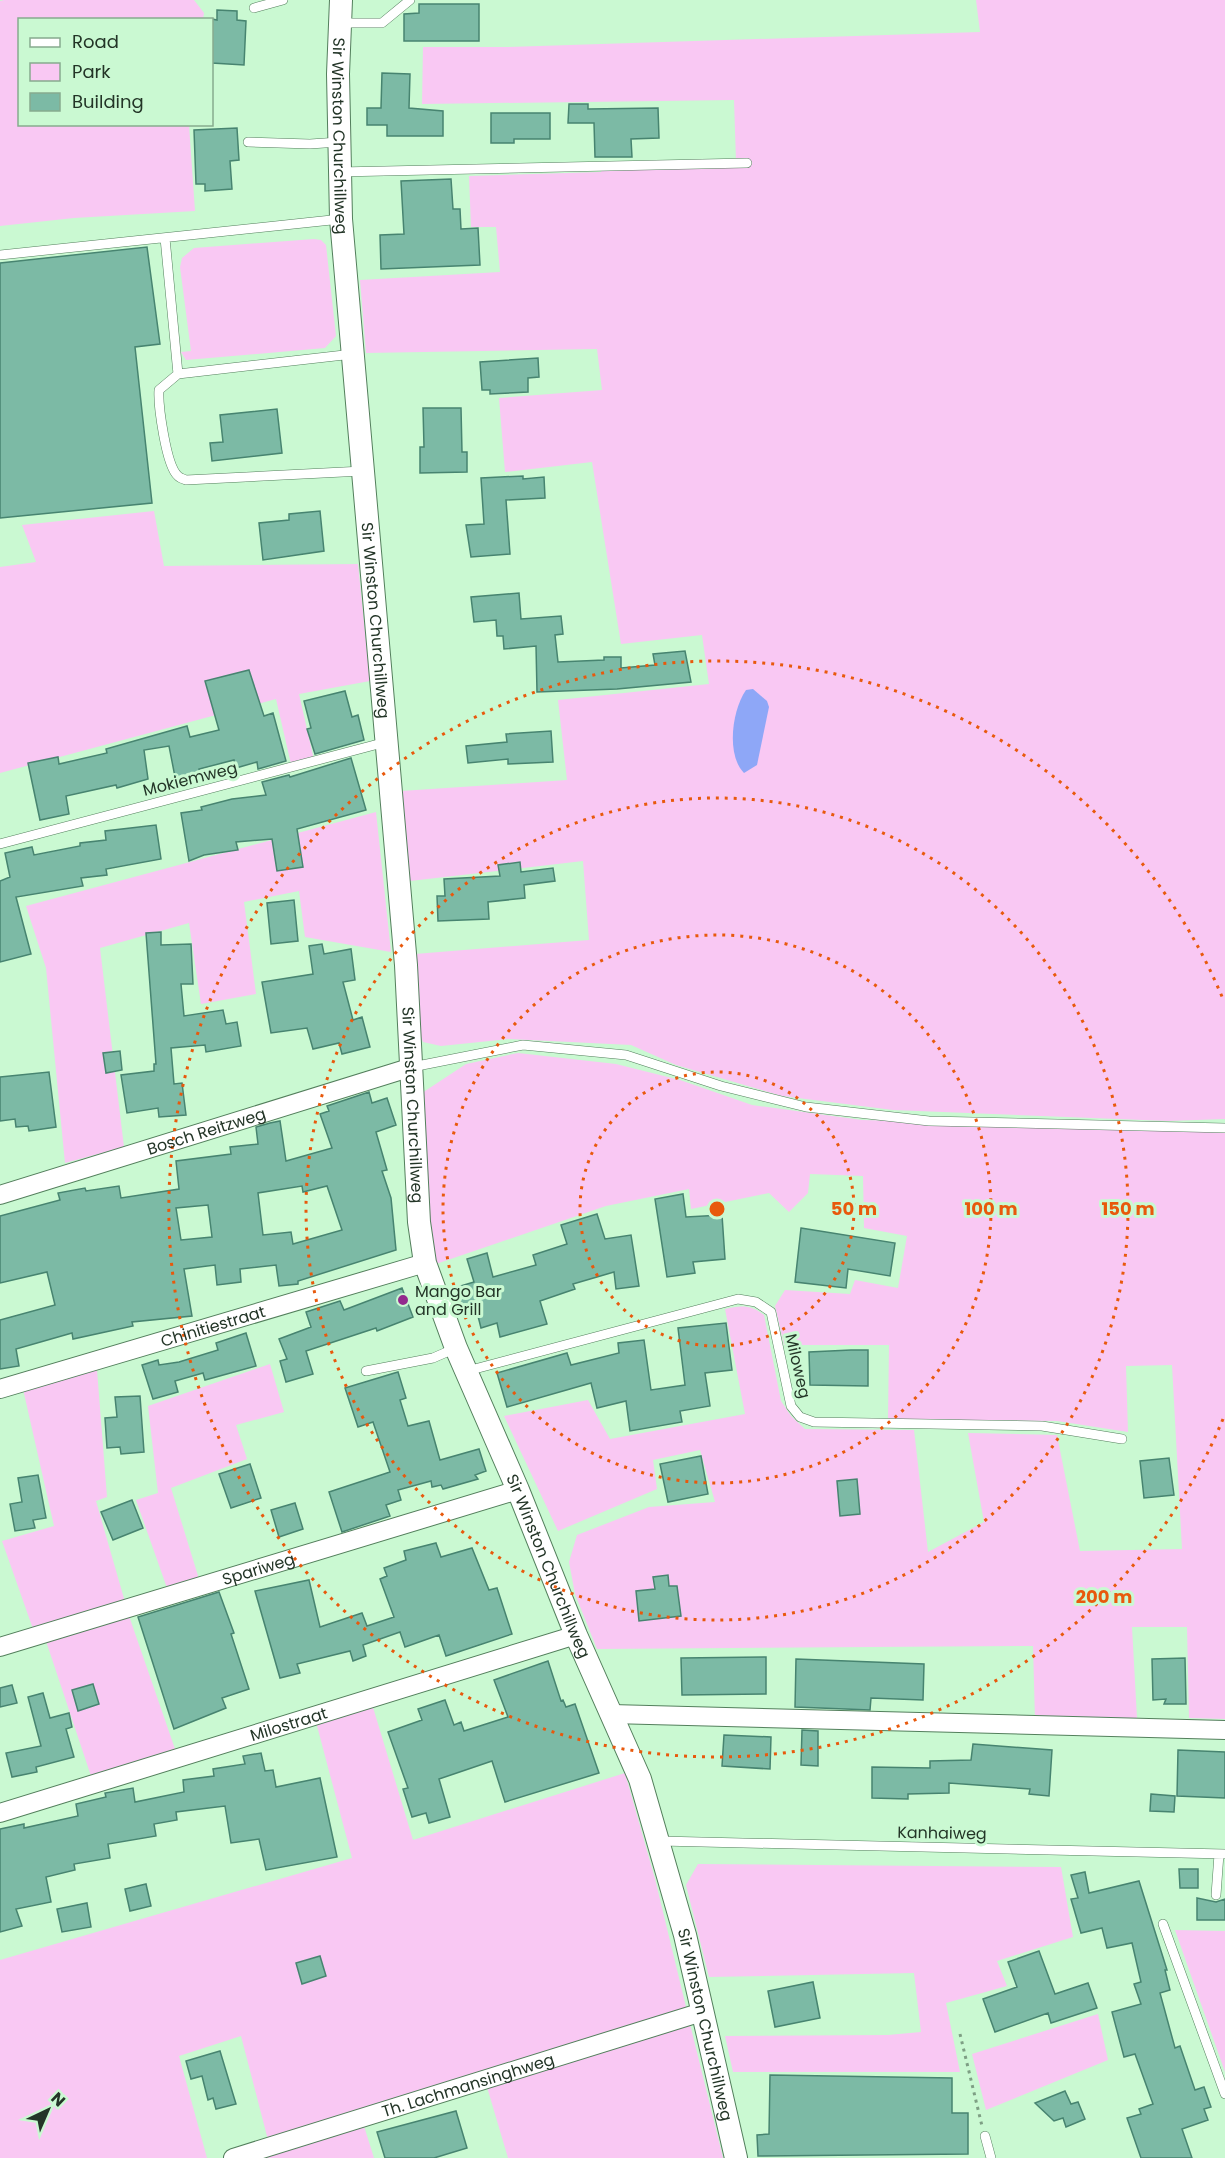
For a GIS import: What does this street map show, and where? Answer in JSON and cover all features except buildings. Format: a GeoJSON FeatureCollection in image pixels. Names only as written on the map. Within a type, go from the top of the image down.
{"type":"FeatureCollection","features":[{"type":"Feature","properties":{"kind":"street","name":"Sir Winston Churchillweg"},"geometry":{"type":"LineString","coordinates":[[341,0],[339,142],[341,219],[387,742],[412,1067],[420,1222],[425,1263],[456,1348],[518,1490],[576,1635],[640,1779],[685,1935],[736,2158]]}},
{"type":"Feature","properties":{"kind":"street","name":"Bosch Reitzweg"},"geometry":{"type":"LineString","coordinates":[[0,1195],[412,1067]]}},
{"type":"Feature","properties":{"kind":"street","name":"Chinitiestraat"},"geometry":{"type":"LineString","coordinates":[[0,1389],[425,1263]]}},
{"type":"Feature","properties":{"kind":"street","name":"Spariweg"},"geometry":{"type":"LineString","coordinates":[[0,1647],[518,1490]]}},
{"type":"Feature","properties":{"kind":"street","name":"Milostraat"},"geometry":{"type":"LineString","coordinates":[[0,1813],[576,1635]]}},
{"type":"Feature","properties":{"kind":"street"},"geometry":{"type":"LineString","coordinates":[[611,1714],[1225,1730]]}},
{"type":"Feature","properties":{"kind":"street","name":"Th. Lachmansinghweg"},"geometry":{"type":"LineString","coordinates":[[233,2158],[702,2012]]}},
{"type":"Feature","properties":{"kind":"lane"},"geometry":{"type":"LineString","coordinates":[[254,8],[283,0]]}},
{"type":"Feature","properties":{"kind":"lane"},"geometry":{"type":"LineString","coordinates":[[340,23],[382,23],[410,0]]}},
{"type":"Feature","properties":{"kind":"lane"},"geometry":{"type":"LineString","coordinates":[[248,142],[310,144],[339,142]]}},
{"type":"Feature","properties":{"kind":"lane"},"geometry":{"type":"LineString","coordinates":[[339,172],[747,163]]}},
{"type":"Feature","properties":{"kind":"lane"},"geometry":{"type":"LineString","coordinates":[[0,255],[341,219]]}},
{"type":"Feature","properties":{"kind":"lane"},"geometry":{"type":"LineString","coordinates":[[165,238],[178,374]]}},
{"type":"Feature","properties":{"kind":"lane"},"geometry":{"type":"LineString","coordinates":[[353,354],[178,374],[159,390],[158,404],[172,466],[177,476],[186,480],[364,471]]}},
{"type":"Feature","properties":{"kind":"lane","name":"Mokiemweg"},"geometry":{"type":"LineString","coordinates":[[0,844],[387,742]]}},
{"type":"Feature","properties":{"kind":"lane"},"geometry":{"type":"LineString","coordinates":[[412,1067],[523,1045],[626,1055],[721,1086],[806,1107],[929,1121],[1225,1128]]}},
{"type":"Feature","properties":{"kind":"lane","name":"Miloweg"},"geometry":{"type":"LineString","coordinates":[[467,1371],[738,1299],[756,1302],[771,1312],[790,1406],[800,1417],[814,1422],[1042,1426],[1122,1439]]}},
{"type":"Feature","properties":{"kind":"lane"},"geometry":{"type":"LineString","coordinates":[[366,1371],[433,1358],[456,1348]]}},
{"type":"Feature","properties":{"kind":"lane","name":"Kanhaiweg"},"geometry":{"type":"LineString","coordinates":[[658,1841],[1222,1854]]}},
{"type":"Feature","properties":{"kind":"lane"},"geometry":{"type":"LineString","coordinates":[[1216,1895],[1222,1854]]}},
{"type":"Feature","properties":{"kind":"lane"},"geometry":{"type":"LineString","coordinates":[[1163,1924],[1225,2094]]}},
{"type":"Feature","properties":{"kind":"lane"},"geometry":{"type":"LineString","coordinates":[[985,2136],[991,2158]]}},
{"type":"Feature","properties":{"kind":"path"},"geometry":{"type":"LineString","coordinates":[[960,2034],[985,2136]]}},
{"type":"Feature","properties":{"kind":"green space"},"geometry":{"type":"Polygon","coordinates":[[[194,0],[204,13],[203,18],[18,18],[18,126],[189,126],[195,211],[74,218],[0,226],[0,1],[194,0]]]}},
{"type":"Feature","properties":{"kind":"green space"},"geometry":{"type":"Polygon","coordinates":[[[976,0],[1225,0],[1225,1119],[1168,1121],[893,1110],[782,1096],[676,1065],[631,1045],[509,1039],[441,1046],[423,1042],[420,1035],[415,954],[589,940],[583,861],[410,881],[401,791],[567,780],[558,700],[709,684],[702,635],[621,644],[592,462],[505,472],[499,398],[602,390],[597,349],[366,353],[360,280],[500,272],[496,227],[471,227],[469,176],[601,172],[602,168],[736,161],[734,100],[422,104],[423,47],[507,47],[980,32],[976,0]]]}},
{"type":"Feature","properties":{"kind":"green space"},"geometry":{"type":"Polygon","coordinates":[[[321,240],[326,245],[336,336],[325,348],[186,360],[181,352],[191,351],[180,267],[182,258],[194,248],[321,240]]]}},
{"type":"Feature","properties":{"kind":"green space"},"geometry":{"type":"Polygon","coordinates":[[[154,511],[164,566],[358,564],[370,681],[299,694],[314,760],[291,764],[276,699],[0,773],[0,567],[36,562],[22,525],[154,511]]]}},
{"type":"Feature","properties":{"kind":"green space"},"geometry":{"type":"Polygon","coordinates":[[[376,812],[391,952],[305,937],[299,891],[244,902],[256,994],[201,1004],[189,923],[100,948],[124,1147],[65,1163],[46,968],[26,906],[376,812]]]}},
{"type":"Feature","properties":{"kind":"green space"},"geometry":{"type":"Polygon","coordinates":[[[518,1053],[616,1064],[680,1080],[752,1105],[862,1120],[1225,1129],[1225,1719],[1189,1718],[1187,1627],[1132,1627],[1137,1718],[1035,1720],[1033,1646],[597,1649],[575,1594],[569,1562],[577,1535],[649,1507],[715,1502],[700,1450],[653,1460],[657,1489],[558,1531],[504,1416],[588,1400],[610,1439],[745,1414],[725,1309],[746,1307],[755,1309],[764,1315],[781,1401],[791,1416],[805,1429],[914,1430],[928,1552],[984,1522],[968,1433],[1057,1435],[1080,1551],[1182,1549],[1172,1365],[1126,1366],[1128,1432],[1057,1421],[888,1419],[889,1345],[784,1345],[775,1306],[785,1290],[850,1294],[855,1280],[898,1288],[907,1236],[864,1228],[863,1176],[810,1174],[808,1193],[789,1212],[769,1193],[691,1209],[689,1189],[606,1206],[436,1264],[431,1250],[422,1093],[466,1064],[518,1053]]]}},
{"type":"Feature","properties":{"kind":"green space"},"geometry":{"type":"Polygon","coordinates":[[[270,1364],[284,1412],[236,1425],[247,1459],[171,1488],[199,1579],[167,1588],[136,1500],[158,1493],[148,1406],[270,1364]]]}},
{"type":"Feature","properties":{"kind":"green space"},"geometry":{"type":"Polygon","coordinates":[[[97,1370],[107,1497],[96,1501],[125,1602],[33,1629],[2,1541],[54,1526],[23,1389],[97,1370]]]}},
{"type":"Feature","properties":{"kind":"green space"},"geometry":{"type":"Polygon","coordinates":[[[129,1616],[175,1749],[91,1776],[46,1641],[129,1616]]]}},
{"type":"Feature","properties":{"kind":"green space"},"geometry":{"type":"Polygon","coordinates":[[[372,1704],[413,1840],[625,1773],[655,1879],[687,2011],[268,2140],[241,2036],[179,2056],[207,2158],[0,2158],[0,1960],[352,1858],[316,1722],[372,1704]]]}},
{"type":"Feature","properties":{"kind":"green space"},"geometry":{"type":"Polygon","coordinates":[[[698,1864],[1061,1867],[1073,1937],[997,1961],[1007,1986],[946,2003],[960,2072],[733,2072],[725,2036],[888,2035],[921,2032],[914,1973],[709,1977],[686,1885],[698,1864]]]}},
{"type":"Feature","properties":{"kind":"green space"},"geometry":{"type":"Polygon","coordinates":[[[1175,1930],[1225,1931],[1225,2072],[1175,1930]]]}},
{"type":"Feature","properties":{"kind":"green space"},"geometry":{"type":"Polygon","coordinates":[[[1098,2014],[1108,2060],[986,2110],[972,2054],[1098,2014]]]}},
{"type":"Feature","properties":{"kind":"green space"},"geometry":{"type":"Polygon","coordinates":[[[690,2024],[723,2158],[508,2158],[487,2087],[690,2024]]]}},
{"type":"Feature","properties":{"kind":"green space"},"geometry":{"type":"Polygon","coordinates":[[[363,2123],[374,2158],[253,2158],[363,2123]]]}},
{"type":"Feature","properties":{"kind":"water"},"geometry":{"type":"Polygon","coordinates":[[[753,689],[767,701],[769,707],[757,765],[744,773],[735,755],[734,720],[746,690],[753,689]]]}},
{"type":"Feature","properties":{"kind":"place","name":"Mango Bar and Grill"},"geometry":{"type":"Point","coordinates":[403,1300]}}]}
